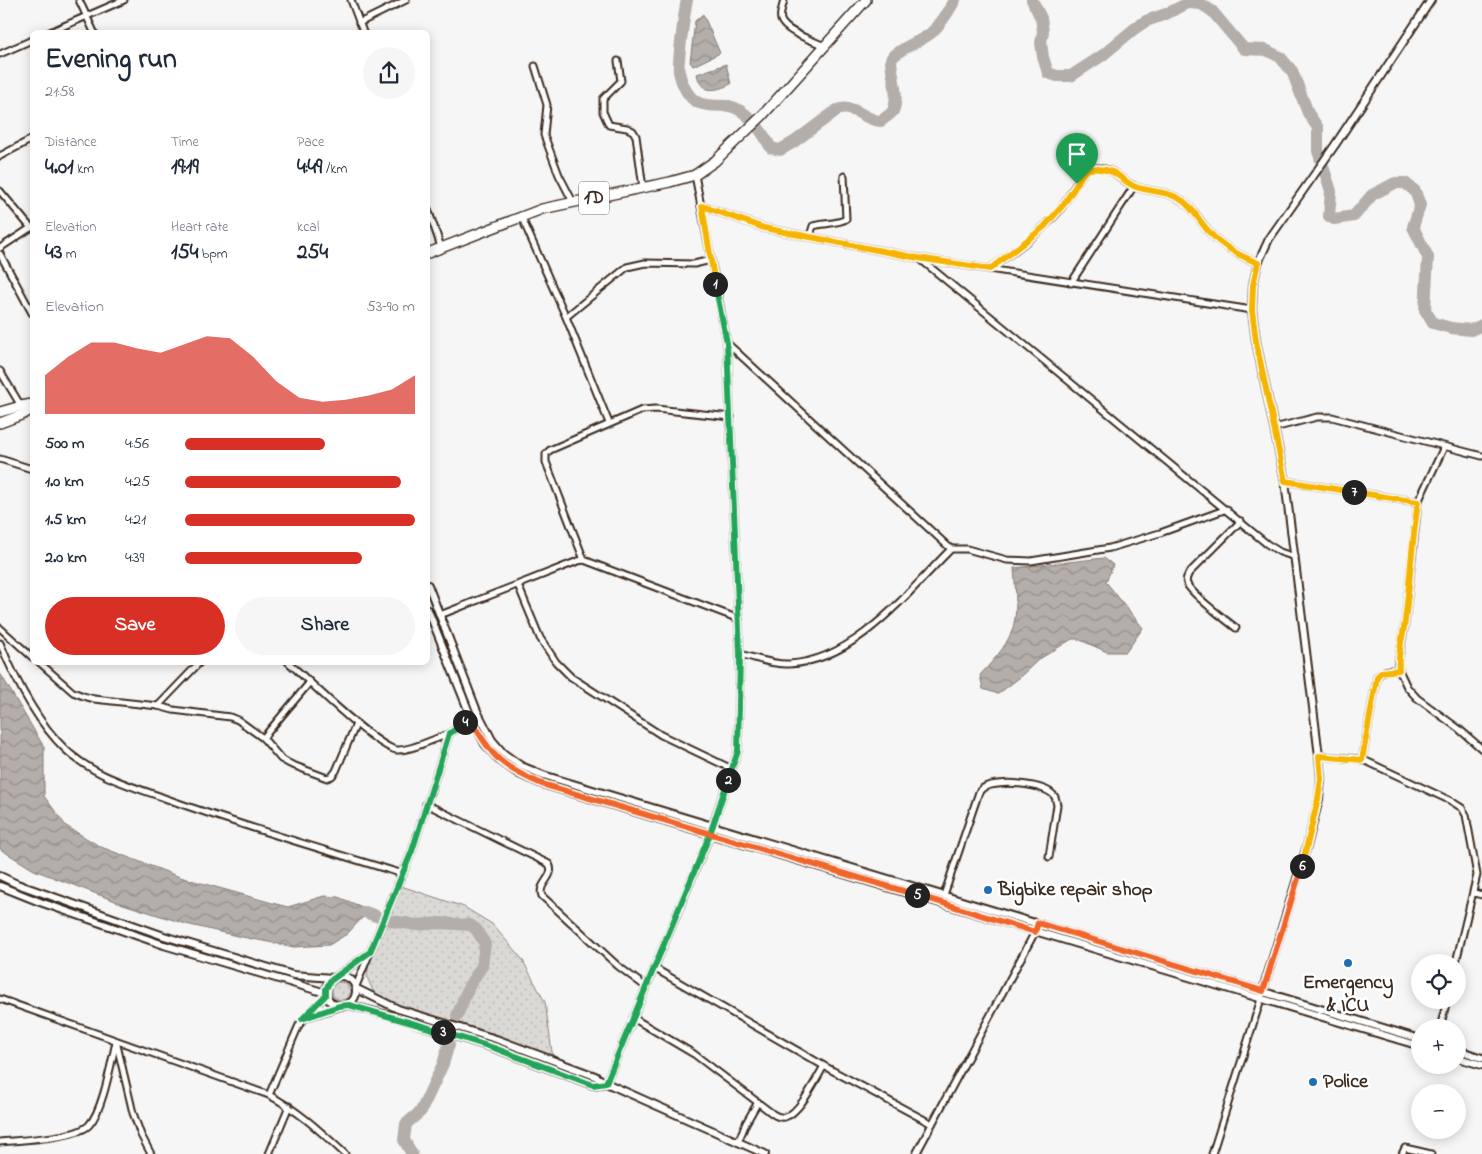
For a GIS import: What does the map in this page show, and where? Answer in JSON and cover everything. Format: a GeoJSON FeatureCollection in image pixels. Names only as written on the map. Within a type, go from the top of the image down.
{"type":"FeatureCollection","features":[{"type":"Feature","properties":{"kind":"highway","name":"1D"},"geometry":{"type":"LineString","coordinates":[[430,251],[521,216],[695,175],[716,162],[761,117],[866,0]]}},
{"type":"Feature","properties":{"kind":"highway"},"geometry":{"type":"LineString","coordinates":[[0,412],[30,404]]}},
{"type":"Feature","properties":{"kind":"highway"},"geometry":{"type":"LineString","coordinates":[[0,423],[24,414],[30,410]]}},
{"type":"Feature","properties":{"kind":"street"},"geometry":{"type":"LineString","coordinates":[[78,0],[93,30]]}},
{"type":"Feature","properties":{"kind":"street"},"geometry":{"type":"LineString","coordinates":[[55,30],[124,0]]}},
{"type":"Feature","properties":{"kind":"street"},"geometry":{"type":"LineString","coordinates":[[351,0],[362,30]]}},
{"type":"Feature","properties":{"kind":"street"},"geometry":{"type":"LineString","coordinates":[[359,23],[406,0]]}},
{"type":"Feature","properties":{"kind":"street"},"geometry":{"type":"LineString","coordinates":[[784,0],[781,20],[789,30],[825,46]]}},
{"type":"Feature","properties":{"kind":"street"},"geometry":{"type":"LineString","coordinates":[[1212,1154],[1308,846],[1321,779],[1285,481],[1252,310],[1253,285],[1258,263],[1268,239],[1335,145],[1431,0]]}},
{"type":"Feature","properties":{"kind":"street"},"geometry":{"type":"LineString","coordinates":[[0,54],[30,41]]}},
{"type":"Feature","properties":{"kind":"street"},"geometry":{"type":"LineString","coordinates":[[618,61],[621,81],[603,99],[602,112],[609,125],[627,128],[633,131],[636,136],[643,188]]}},
{"type":"Feature","properties":{"kind":"street"},"geometry":{"type":"LineString","coordinates":[[535,66],[547,105],[544,135],[559,175],[574,202]]}},
{"type":"Feature","properties":{"kind":"street"},"geometry":{"type":"LineString","coordinates":[[0,156],[30,140]]}},
{"type":"Feature","properties":{"kind":"street"},"geometry":{"type":"LineString","coordinates":[[990,269],[1054,217],[1083,172],[1087,169],[1108,169],[1134,186],[1168,194],[1180,199],[1191,207],[1218,241],[1241,257],[1258,263]]}},
{"type":"Feature","properties":{"kind":"street"},"geometry":{"type":"LineString","coordinates":[[606,1083],[710,834],[738,751],[740,654],[727,343],[695,175]]}},
{"type":"Feature","properties":{"kind":"street"},"geometry":{"type":"LineString","coordinates":[[810,236],[813,226],[846,220],[844,176]]}},
{"type":"Feature","properties":{"kind":"street"},"geometry":{"type":"LineString","coordinates":[[1071,283],[1134,186]]}},
{"type":"Feature","properties":{"kind":"street"},"geometry":{"type":"LineString","coordinates":[[0,191],[30,225]]}},
{"type":"Feature","properties":{"kind":"street"},"geometry":{"type":"LineString","coordinates":[[702,206],[764,228],[918,258],[1252,310]]}},
{"type":"Feature","properties":{"kind":"street"},"geometry":{"type":"LineString","coordinates":[[430,214],[442,247]]}},
{"type":"Feature","properties":{"kind":"street"},"geometry":{"type":"LineString","coordinates":[[521,216],[566,317],[609,423]]}},
{"type":"Feature","properties":{"kind":"street"},"geometry":{"type":"LineString","coordinates":[[0,248],[30,228]]}},
{"type":"Feature","properties":{"kind":"street"},"geometry":{"type":"LineString","coordinates":[[0,254],[30,309]]}},
{"type":"Feature","properties":{"kind":"street"},"geometry":{"type":"LineString","coordinates":[[918,258],[1227,509],[1267,544],[1280,552],[1295,557]]}},
{"type":"Feature","properties":{"kind":"street"},"geometry":{"type":"LineString","coordinates":[[566,317],[627,267],[645,263],[694,264],[711,260]]}},
{"type":"Feature","properties":{"kind":"street"},"geometry":{"type":"LineString","coordinates":[[727,343],[950,549],[967,549],[1007,560],[1031,561],[1110,548],[1160,533],[1227,509]]}},
{"type":"Feature","properties":{"kind":"street"},"geometry":{"type":"LineString","coordinates":[[0,371],[21,406]]}},
{"type":"Feature","properties":{"kind":"street"},"geometry":{"type":"LineString","coordinates":[[584,560],[546,462],[546,454],[550,450],[642,410],[731,417]]}},
{"type":"Feature","properties":{"kind":"street"},"geometry":{"type":"LineString","coordinates":[[1274,428],[1317,417],[1332,417],[1482,456]]}},
{"type":"Feature","properties":{"kind":"street"},"geometry":{"type":"LineString","coordinates":[[1444,447],[1418,502],[1405,622],[1398,663],[1399,670],[1407,687],[1417,698],[1459,729],[1482,749]]}},
{"type":"Feature","properties":{"kind":"street"},"geometry":{"type":"LineString","coordinates":[[0,459],[30,469]]}},
{"type":"Feature","properties":{"kind":"street"},"geometry":{"type":"LineString","coordinates":[[1285,481],[1418,502]]}},
{"type":"Feature","properties":{"kind":"street"},"geometry":{"type":"LineString","coordinates":[[1236,628],[1194,592],[1186,583],[1186,578],[1241,521]]}},
{"type":"Feature","properties":{"kind":"street"},"geometry":{"type":"LineString","coordinates":[[740,654],[777,664],[789,664],[821,658],[856,640],[890,611],[950,549]]}},
{"type":"Feature","properties":{"kind":"street"},"geometry":{"type":"LineString","coordinates":[[739,619],[584,560],[431,618],[470,718],[485,744],[499,760],[520,774],[542,784],[1411,1043]]}},
{"type":"Feature","properties":{"kind":"street"},"geometry":{"type":"LineString","coordinates":[[518,585],[540,638],[556,662],[571,677],[660,736],[732,769]]}},
{"type":"Feature","properties":{"kind":"street"},"geometry":{"type":"LineString","coordinates":[[430,590],[477,711],[492,740],[503,754],[522,766],[543,775],[712,827],[1038,923],[1411,1036]]}},
{"type":"Feature","properties":{"kind":"street"},"geometry":{"type":"LineString","coordinates":[[0,628],[30,655]]}},
{"type":"Feature","properties":{"kind":"street"},"geometry":{"type":"LineString","coordinates":[[0,643],[23,692],[46,727],[64,748],[83,764],[127,784],[233,823],[403,874]]}},
{"type":"Feature","properties":{"kind":"street"},"geometry":{"type":"LineString","coordinates":[[42,665],[73,692],[83,696],[230,717],[238,720],[263,738],[281,759],[327,778],[336,771],[356,724]]}},
{"type":"Feature","properties":{"kind":"street"},"geometry":{"type":"LineString","coordinates":[[158,706],[197,665]]}},
{"type":"Feature","properties":{"kind":"street"},"geometry":{"type":"LineString","coordinates":[[291,665],[356,724],[383,745],[399,750],[449,734],[470,718]]}},
{"type":"Feature","properties":{"kind":"street"},"geometry":{"type":"LineString","coordinates":[[1362,760],[1377,677],[1381,672],[1399,670]]}},
{"type":"Feature","properties":{"kind":"street"},"geometry":{"type":"LineString","coordinates":[[263,738],[310,682]]}},
{"type":"Feature","properties":{"kind":"street"},"geometry":{"type":"LineString","coordinates":[[349,1005],[355,999],[356,988],[412,851],[449,734]]}},
{"type":"Feature","properties":{"kind":"street"},"geometry":{"type":"LineString","coordinates":[[1319,756],[1362,760],[1451,801],[1462,808],[1466,815],[1477,875],[1458,954]]}},
{"type":"Feature","properties":{"kind":"street"},"geometry":{"type":"LineString","coordinates":[[944,895],[979,792],[985,787],[1016,783],[1046,789],[1055,797],[1057,805],[1049,857]]}},
{"type":"Feature","properties":{"kind":"street"},"geometry":{"type":"LineString","coordinates":[[426,804],[548,864],[551,873],[541,888],[542,896],[618,966],[646,987]]}},
{"type":"Feature","properties":{"kind":"street"},"geometry":{"type":"LineString","coordinates":[[0,876],[17,884],[164,936],[293,975],[346,977],[350,979],[356,988],[398,1009],[504,1042],[587,1072],[606,1083],[765,1154]]}},
{"type":"Feature","properties":{"kind":"street"},"geometry":{"type":"LineString","coordinates":[[0,886],[40,902],[164,945],[326,994]]}},
{"type":"Feature","properties":{"kind":"street"},"geometry":{"type":"LineString","coordinates":[[1474,893],[1482,895]]}},
{"type":"Feature","properties":{"kind":"street"},"geometry":{"type":"LineString","coordinates":[[916,1154],[1035,932],[1038,923]]}},
{"type":"Feature","properties":{"kind":"street"},"geometry":{"type":"LineString","coordinates":[[339,1006],[331,1003],[326,994],[327,985],[370,952]]}},
{"type":"Feature","properties":{"kind":"street"},"geometry":{"type":"LineString","coordinates":[[654,968],[824,1066],[932,1124]]}},
{"type":"Feature","properties":{"kind":"street"},"geometry":{"type":"LineString","coordinates":[[269,1095],[292,1038],[302,1019],[326,994]]}},
{"type":"Feature","properties":{"kind":"street"},"geometry":{"type":"LineString","coordinates":[[0,1000],[269,1095],[306,1118],[344,1154]]}},
{"type":"Feature","properties":{"kind":"street"},"geometry":{"type":"LineString","coordinates":[[302,1019],[339,1006],[349,1005],[494,1048],[593,1085],[606,1083]]}},
{"type":"Feature","properties":{"kind":"street"},"geometry":{"type":"LineString","coordinates":[[633,1018],[694,1054],[773,1114],[786,1117],[799,1106],[824,1066]]}},
{"type":"Feature","properties":{"kind":"street"},"geometry":{"type":"LineString","coordinates":[[0,1142],[73,1134],[88,1126],[98,1113],[116,1042]]}},
{"type":"Feature","properties":{"kind":"street"},"geometry":{"type":"LineString","coordinates":[[116,1042],[133,1113],[151,1154]]}},
{"type":"Feature","properties":{"kind":"street"},"geometry":{"type":"LineString","coordinates":[[1466,1053],[1482,1058]]}},
{"type":"Feature","properties":{"kind":"street"},"geometry":{"type":"LineString","coordinates":[[1466,1060],[1482,1065]]}},
{"type":"Feature","properties":{"kind":"street"},"geometry":{"type":"LineString","coordinates":[[738,1142],[758,1102]]}},
{"type":"Feature","properties":{"kind":"street"},"geometry":{"type":"LineString","coordinates":[[269,1154],[289,1106]]}},
{"type":"Feature","properties":{"kind":"street"},"geometry":{"type":"LineString","coordinates":[[1402,1154],[1405,1148],[1431,1154]]}},
{"type":"Feature","properties":{"kind":"shaded area"},"geometry":{"type":"Polygon","coordinates":[[[398,885],[464,907],[492,924],[522,959],[545,1002],[553,1059],[398,1009],[373,991],[367,977],[370,953],[398,885]]]}},
{"type":"Feature","properties":{"kind":"shaded area"},"geometry":{"type":"Polygon","coordinates":[[[341,982],[347,985],[350,991],[347,997],[341,1000],[335,997],[332,991],[335,985],[341,982]]]}},
{"type":"Feature","properties":{"kind":"water"},"geometry":{"type":"Polygon","coordinates":[[[703,14],[720,53],[693,66],[690,62],[695,21],[703,14]]]}},
{"type":"Feature","properties":{"kind":"water"},"geometry":{"type":"Polygon","coordinates":[[[726,64],[731,84],[710,90],[699,81],[697,74],[726,64]]]}},
{"type":"Feature","properties":{"kind":"water"},"geometry":{"type":"Polygon","coordinates":[[[1104,558],[1113,565],[1106,582],[1143,628],[1126,652],[1107,652],[1078,639],[1072,639],[1038,660],[998,694],[983,689],[980,675],[1002,649],[1013,627],[1016,602],[1014,568],[1104,558]]]}},
{"type":"Feature","properties":{"kind":"water"},"geometry":{"type":"Polygon","coordinates":[[[0,673],[44,747],[44,796],[66,826],[101,847],[180,877],[288,907],[324,896],[338,897],[365,908],[364,916],[347,934],[329,945],[294,947],[186,924],[123,904],[34,870],[0,849],[0,673]]]}},
{"type":"Feature","properties":{"kind":"waterway"},"geometry":{"type":"LineString","coordinates":[[687,0],[679,68],[686,90],[699,103],[736,108],[754,122],[771,148],[780,150],[837,110],[843,108],[854,110],[869,118],[881,121],[890,114],[893,111],[896,98],[891,59],[900,51],[931,33],[938,26],[955,0]]}},
{"type":"Feature","properties":{"kind":"waterway"},"geometry":{"type":"LineString","coordinates":[[1032,0],[1041,18],[1043,31],[1041,43],[1048,73],[1057,76],[1071,76],[1103,55],[1146,21],[1188,3],[1201,4],[1212,11],[1244,49],[1266,50],[1280,57],[1292,71],[1308,113],[1318,128],[1318,151],[1331,191],[1329,216],[1334,219],[1354,216],[1372,195],[1395,183],[1405,183],[1415,191],[1420,205],[1413,227],[1428,257],[1425,310],[1433,323],[1451,328],[1471,330],[1482,325]]}},
{"type":"Feature","properties":{"kind":"waterway"},"geometry":{"type":"LineString","coordinates":[[365,912],[376,916]]}},
{"type":"Feature","properties":{"kind":"waterway"},"geometry":{"type":"LineString","coordinates":[[392,921],[416,925],[440,923],[470,925],[476,929],[485,944],[482,966],[469,986],[457,1016]]}},
{"type":"Feature","properties":{"kind":"waterway"},"geometry":{"type":"LineString","coordinates":[[412,1154],[404,1140],[406,1124],[421,1111],[443,1064],[449,1044]]}},
{"type":"Feature","properties":{"kind":"place","name":"Bigbike repair shop"},"geometry":{"type":"Point","coordinates":[988,890]}},
{"type":"Feature","properties":{"kind":"place","name":"Emergency & ICU"},"geometry":{"type":"Point","coordinates":[1348,963]}},
{"type":"Feature","properties":{"kind":"place","name":"Police"},"geometry":{"type":"Point","coordinates":[1313,1082]}},
{"type":"Feature","properties":{"kind":"route"},"geometry":{"type":"LineString","coordinates":[[1077,184],[1064,204],[1044,227],[990,269],[918,258],[764,228],[702,206],[727,343],[739,600],[738,751],[710,834],[606,1083],[593,1085],[494,1048],[396,1017],[349,1005],[339,1006],[302,1019],[326,995],[327,985],[333,978],[370,952],[412,851],[449,734],[470,718],[485,744],[499,760],[520,774],[542,784],[710,834],[943,903],[1035,932],[1038,923],[1263,991],[1308,846],[1321,779],[1319,756],[1362,760],[1377,677],[1386,670],[1399,670],[1398,663],[1405,622],[1418,502],[1285,481],[1256,341],[1252,310],[1253,285],[1258,263],[1241,257],[1218,241],[1191,207],[1180,199],[1168,194],[1134,186],[1108,169],[1087,169],[1083,172],[1077,184]]}}]}
